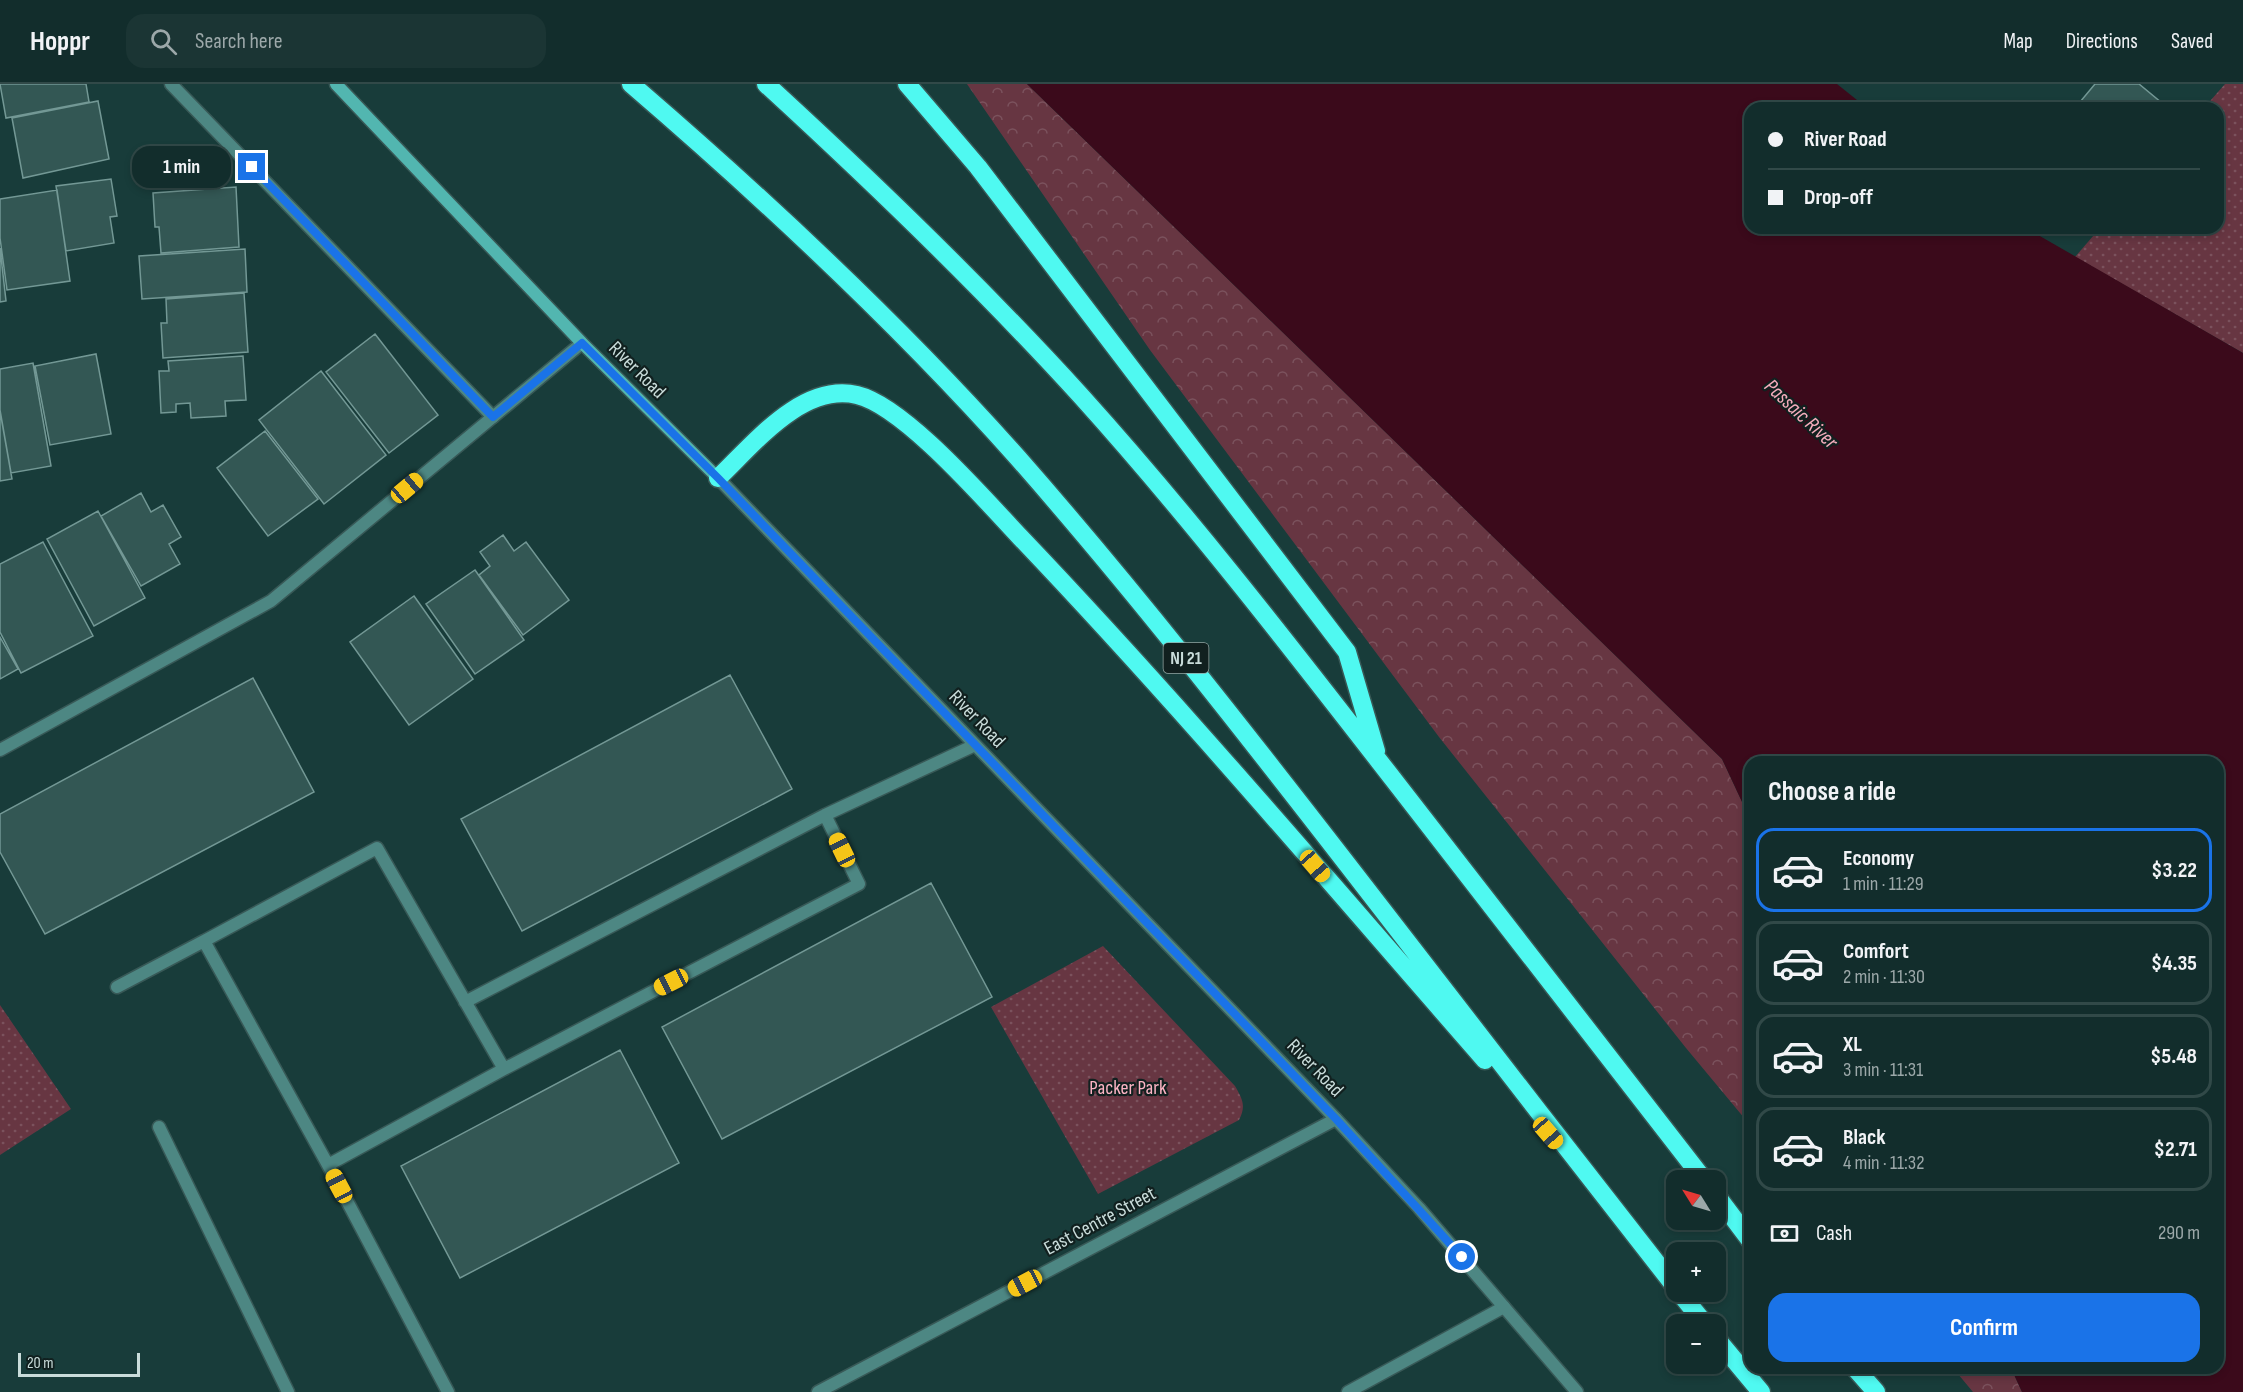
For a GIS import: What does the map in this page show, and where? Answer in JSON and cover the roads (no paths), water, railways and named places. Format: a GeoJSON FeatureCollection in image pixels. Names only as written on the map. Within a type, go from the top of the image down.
{"type":"FeatureCollection","features":[{"type":"Feature","properties":{"kind":"highway","name":"NJ 21"},"geometry":{"type":"LineString","coordinates":[[631,84],[705,147],[811,245],[917,350],[1024,465],[1110,564],[1204,680],[1666,1275]]}},
{"type":"Feature","properties":{"kind":"highway"},"geometry":{"type":"LineString","coordinates":[[766,84],[872,182],[979,288],[1081,397],[1177,508],[1266,616],[1696,1170]]}},
{"type":"Feature","properties":{"kind":"highway"},"geometry":{"type":"LineString","coordinates":[[907,84],[978,167],[1347,652],[1379,762]]}},
{"type":"Feature","properties":{"kind":"highway"},"geometry":{"type":"LineString","coordinates":[[718,478],[798,405],[827,394],[856,395],[889,410],[922,438],[981,496],[1128,652],[1611,1204]]}},
{"type":"Feature","properties":{"kind":"highway"},"geometry":{"type":"LineString","coordinates":[[1726,1208],[1744,1232]]}},
{"type":"Feature","properties":{"kind":"highway","name":"NJ 21"},"geometry":{"type":"LineString","coordinates":[[1688,1302],[1697,1314]]}},
{"type":"Feature","properties":{"kind":"highway"},"geometry":{"type":"LineString","coordinates":[[1726,1350],[1744,1372]]}},
{"type":"Feature","properties":{"kind":"highway"},"geometry":{"type":"LineString","coordinates":[[1746,1374],[1761,1392]]}},
{"type":"Feature","properties":{"kind":"highway"},"geometry":{"type":"LineString","coordinates":[[1860,1374],[1876,1392]]}},
{"type":"Feature","properties":{"kind":"main road","name":"River Road"},"geometry":{"type":"LineString","coordinates":[[336,84],[582,343],[718,478]]}},
{"type":"Feature","properties":{"kind":"street"},"geometry":{"type":"LineString","coordinates":[[171,84],[493,417]]}},
{"type":"Feature","properties":{"kind":"street"},"geometry":{"type":"LineString","coordinates":[[0,750],[271,601],[582,343]]}},
{"type":"Feature","properties":{"kind":"street","name":"River Road"},"geometry":{"type":"LineString","coordinates":[[718,478],[1336,1119],[1419,1208],[1577,1392]]}},
{"type":"Feature","properties":{"kind":"street"},"geometry":{"type":"LineString","coordinates":[[465,1002],[825,815],[975,744]]}},
{"type":"Feature","properties":{"kind":"street"},"geometry":{"type":"LineString","coordinates":[[328,1165],[504,1069],[859,884],[825,815]]}},
{"type":"Feature","properties":{"kind":"street"},"geometry":{"type":"LineString","coordinates":[[117,987],[377,848],[504,1069]]}},
{"type":"Feature","properties":{"kind":"street"},"geometry":{"type":"LineString","coordinates":[[204,941],[328,1165],[448,1392]]}},
{"type":"Feature","properties":{"kind":"street","name":"East Centre Street"},"geometry":{"type":"LineString","coordinates":[[818,1392],[1336,1119]]}},
{"type":"Feature","properties":{"kind":"street"},"geometry":{"type":"LineString","coordinates":[[159,1127],[288,1392]]}},
{"type":"Feature","properties":{"kind":"street"},"geometry":{"type":"LineString","coordinates":[[1348,1392],[1504,1307]]}},
{"type":"Feature","properties":{"kind":"water","name":"Passaic River"},"geometry":{"type":"Polygon","coordinates":[[[1027,84],[1837,84],[1860,102],[1744,102],[1744,234],[2036,234],[2243,353],[2243,1392],[2022,1392],[2014,1374],[2224,1374],[2224,756],[1744,756],[1744,806],[1722,759],[1027,84]]]}},
{"type":"Feature","properties":{"kind":"park label","name":"Packer Park"},"geometry":{"type":"Point","coordinates":[1128,1088]}}]}
